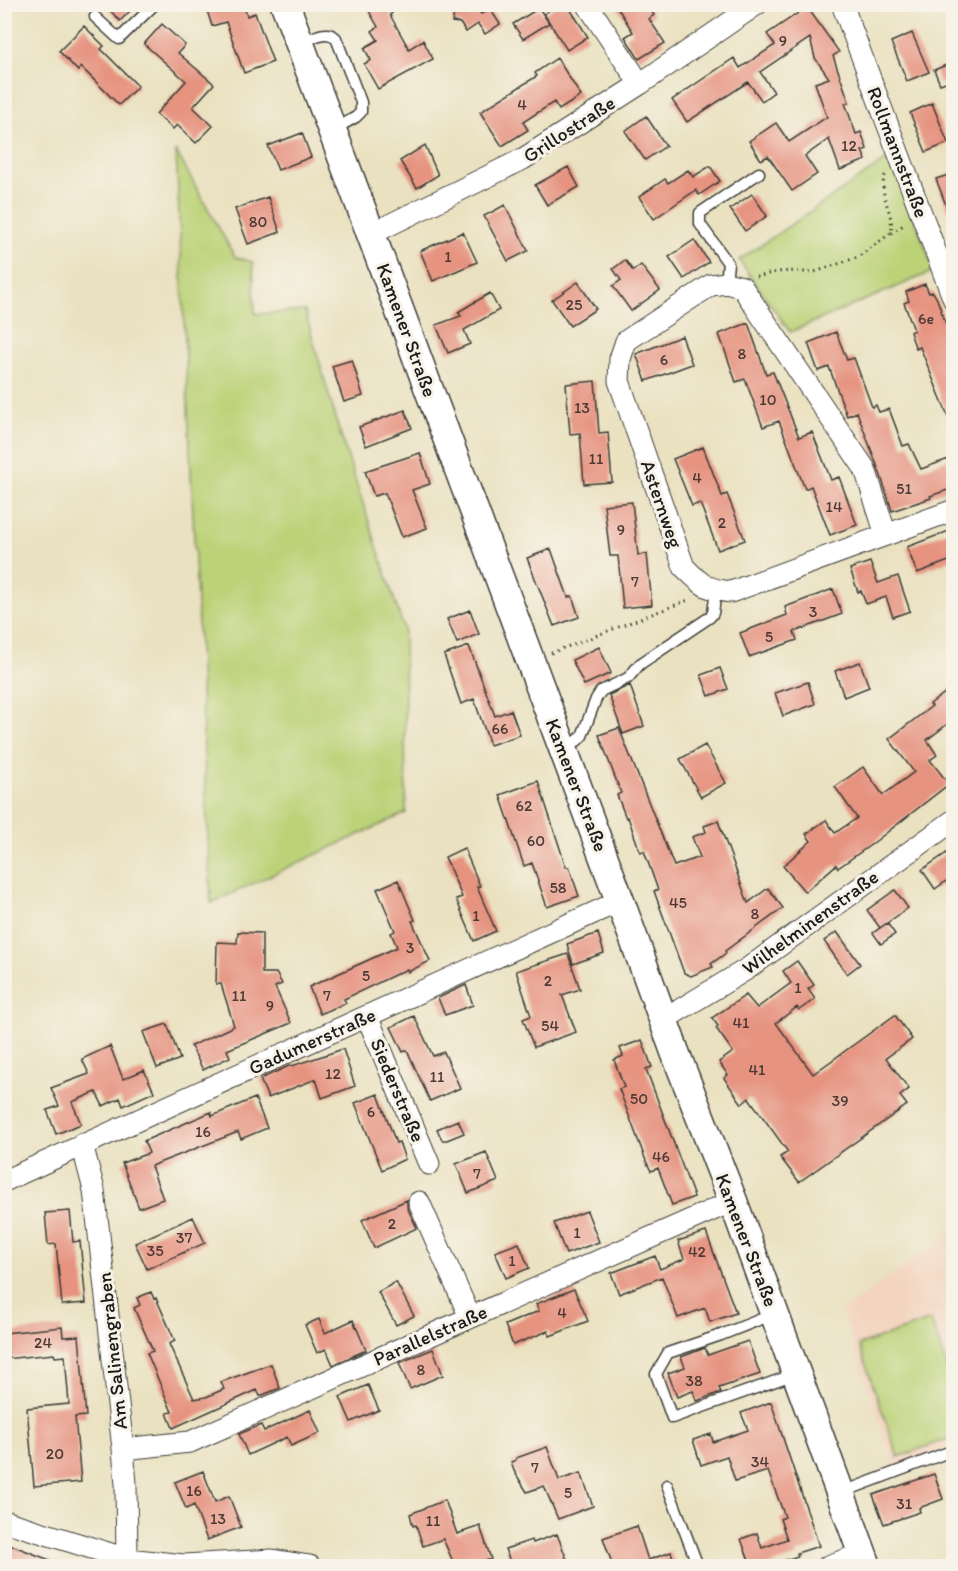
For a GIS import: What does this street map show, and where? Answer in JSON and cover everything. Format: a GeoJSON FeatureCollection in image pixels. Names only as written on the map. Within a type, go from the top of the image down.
{"type":"FeatureCollection","features":[{"type":"Feature","properties":{"kind":"main road","name":"Kamener Straße"},"geometry":{"type":"LineString","coordinates":[[285,4],[865,1560]]}},
{"type":"Feature","properties":{"kind":"street"},"geometry":{"type":"LineString","coordinates":[[587,4],[640,84]]}},
{"type":"Feature","properties":{"kind":"street","name":"Grillostraße"},"geometry":{"type":"LineString","coordinates":[[371,234],[523,159],[640,84],[757,4]]}},
{"type":"Feature","properties":{"kind":"street","name":"Rollmannstraße"},"geometry":{"type":"LineString","coordinates":[[842,4],[954,300]]}},
{"type":"Feature","properties":{"kind":"street","name":"Asternweg"},"geometry":{"type":"LineString","coordinates":[[709,588],[684,567],[619,381],[620,359],[626,341],[711,285],[734,285]]}},
{"type":"Feature","properties":{"kind":"street"},"geometry":{"type":"LineString","coordinates":[[734,285],[865,469],[886,535]]}},
{"type":"Feature","properties":{"kind":"street"},"geometry":{"type":"LineString","coordinates":[[709,588],[731,592],[954,510]]}},
{"type":"Feature","properties":{"kind":"street","name":"Wilhelminenstraße"},"geometry":{"type":"LineString","coordinates":[[663,1020],[747,969],[954,820]]}},
{"type":"Feature","properties":{"kind":"street","name":"Gadumerstraße"},"geometry":{"type":"LineString","coordinates":[[4,1181],[620,901]]}},
{"type":"Feature","properties":{"kind":"street","name":"Siederstraße"},"geometry":{"type":"LineString","coordinates":[[367,1016],[429,1164]]}},
{"type":"Feature","properties":{"kind":"street","name":"Am Salinengraben"},"geometry":{"type":"LineString","coordinates":[[82,1144],[94,1190],[123,1449],[126,1484],[126,1563]]}},
{"type":"Feature","properties":{"kind":"street","name":"Parallelstraße"},"geometry":{"type":"LineString","coordinates":[[123,1449],[190,1442],[733,1201]]}},
{"type":"Feature","properties":{"kind":"street"},"geometry":{"type":"LineString","coordinates":[[419,1202],[470,1317]]}},
{"type":"Feature","properties":{"kind":"street"},"geometry":{"type":"LineString","coordinates":[[4,1521],[126,1563],[184,1565],[272,1560],[310,1566]]}},
{"type":"Feature","properties":{"kind":"street"},"geometry":{"type":"LineString","coordinates":[[828,1566],[865,1560]]}},
{"type":"Feature","properties":{"kind":"lane"},"geometry":{"type":"LineString","coordinates":[[94,17],[119,39],[154,4]]}},
{"type":"Feature","properties":{"kind":"lane"},"geometry":{"type":"LineString","coordinates":[[734,285],[728,263],[700,224],[700,213],[759,173]]}},
{"type":"Feature","properties":{"kind":"lane"},"geometry":{"type":"LineString","coordinates":[[562,747],[577,741],[582,736],[596,699],[602,692],[628,678],[640,664],[710,617],[713,613],[709,588]]}},
{"type":"Feature","properties":{"kind":"lane"},"geometry":{"type":"LineString","coordinates":[[774,1313],[721,1335],[668,1353],[656,1374],[672,1418],[796,1374]]}},
{"type":"Feature","properties":{"kind":"lane"},"geometry":{"type":"LineString","coordinates":[[840,1494],[954,1450]]}},
{"type":"Feature","properties":{"kind":"lane"},"geometry":{"type":"LineString","coordinates":[[667,1485],[698,1566]]}},
{"type":"Feature","properties":{"kind":"path"},"geometry":{"type":"LineString","coordinates":[[885,175],[882,180],[883,193],[892,219],[891,233]]}},
{"type":"Feature","properties":{"kind":"path"},"geometry":{"type":"LineString","coordinates":[[734,285],[776,272],[812,273],[858,258],[891,233],[912,221]]}},
{"type":"Feature","properties":{"kind":"path"},"geometry":{"type":"LineString","coordinates":[[530,661],[698,597],[709,588]]}},
{"type":"Feature","properties":{"kind":"shaded area"},"geometry":{"type":"Polygon","coordinates":[[[953,1232],[953,1444],[895,1467],[842,1311],[953,1232]]]}},
{"type":"Feature","properties":{"kind":"green space"},"geometry":{"type":"Polygon","coordinates":[[[176,151],[235,257],[253,262],[255,314],[305,311],[338,427],[404,629],[406,813],[211,903],[176,151]]]}},
{"type":"Feature","properties":{"kind":"green space"},"geometry":{"type":"Polygon","coordinates":[[[891,157],[934,271],[790,332],[739,260],[891,157]]]}},
{"type":"Feature","properties":{"kind":"green space"},"geometry":{"type":"Polygon","coordinates":[[[931,1320],[953,1385],[953,1437],[898,1457],[859,1345],[931,1320]]]}},
{"type":"Feature","properties":{"kind":"building"},"geometry":{"type":"Polygon","coordinates":[[[104,4],[137,4],[120,21],[104,4]]]}},
{"type":"Feature","properties":{"kind":"building"},"geometry":{"type":"Polygon","coordinates":[[[205,4],[243,4],[247,16],[255,13],[273,62],[244,73],[226,22],[212,26],[205,4]]]}},
{"type":"Feature","properties":{"kind":"building"},"geometry":{"type":"Polygon","coordinates":[[[365,4],[387,4],[392,13],[390,15],[409,49],[423,40],[433,59],[378,89],[364,64],[371,60],[364,48],[378,40],[372,31],[378,27],[365,4]]]}},
{"type":"Feature","properties":{"kind":"building"},"geometry":{"type":"Polygon","coordinates":[[[463,4],[475,4],[481,14],[490,9],[500,24],[485,34],[478,24],[466,32],[460,23],[452,22],[455,10],[463,4]]]}},
{"type":"Feature","properties":{"kind":"building"},"geometry":{"type":"Polygon","coordinates":[[[558,4],[567,4],[588,37],[567,50],[544,14],[558,4]]]}},
{"type":"Feature","properties":{"kind":"building"},"geometry":{"type":"Polygon","coordinates":[[[615,4],[647,4],[654,15],[649,19],[665,43],[639,59],[625,37],[633,32],[615,4]]]}},
{"type":"Feature","properties":{"kind":"building"},"geometry":{"type":"Polygon","coordinates":[[[802,4],[805,4],[839,52],[833,56],[849,102],[845,103],[856,134],[861,132],[867,149],[862,151],[866,160],[840,170],[829,139],[805,156],[817,174],[792,191],[768,156],[761,160],[749,141],[776,123],[789,142],[827,117],[815,83],[829,78],[815,58],[810,38],[760,72],[774,92],[762,101],[748,82],[687,122],[672,100],[734,58],[740,68],[775,45],[767,34],[804,9],[802,4]]]}},
{"type":"Feature","properties":{"kind":"building"},"geometry":{"type":"Polygon","coordinates":[[[539,8],[549,23],[523,39],[513,24],[539,8]]]}},
{"type":"Feature","properties":{"kind":"building"},"geometry":{"type":"Polygon","coordinates":[[[162,24],[185,45],[178,53],[214,84],[193,107],[213,126],[196,143],[177,125],[173,129],[156,114],[186,81],[144,44],[162,24]]]}},
{"type":"Feature","properties":{"kind":"building"},"geometry":{"type":"Polygon","coordinates":[[[84,26],[104,46],[101,49],[138,86],[119,105],[81,67],[78,71],[59,51],[84,26]]]}},
{"type":"Feature","properties":{"kind":"building"},"geometry":{"type":"Polygon","coordinates":[[[912,33],[929,72],[907,81],[891,42],[912,33]]]}},
{"type":"Feature","properties":{"kind":"building"},"geometry":{"type":"Polygon","coordinates":[[[557,58],[581,96],[559,110],[554,102],[523,122],[528,130],[502,146],[480,112],[537,76],[535,73],[557,58]]]}},
{"type":"Feature","properties":{"kind":"building"},"geometry":{"type":"Polygon","coordinates":[[[949,64],[954,79],[940,84],[934,70],[949,64]]]}},
{"type":"Feature","properties":{"kind":"building"},"geometry":{"type":"Polygon","coordinates":[[[932,103],[948,143],[926,152],[910,113],[932,103]]]}},
{"type":"Feature","properties":{"kind":"building"},"geometry":{"type":"Polygon","coordinates":[[[646,116],[666,146],[645,160],[625,131],[646,116]]]}},
{"type":"Feature","properties":{"kind":"building"},"geometry":{"type":"Polygon","coordinates":[[[302,133],[311,157],[278,170],[268,146],[302,133]]]}},
{"type":"Feature","properties":{"kind":"building"},"geometry":{"type":"Polygon","coordinates":[[[425,145],[438,175],[417,188],[400,161],[425,145]]]}},
{"type":"Feature","properties":{"kind":"building"},"geometry":{"type":"Polygon","coordinates":[[[710,166],[720,181],[699,195],[696,190],[654,219],[639,197],[665,179],[668,183],[688,170],[693,177],[710,166]]]}},
{"type":"Feature","properties":{"kind":"building"},"geometry":{"type":"Polygon","coordinates":[[[568,167],[579,187],[547,205],[535,185],[568,167]]]}},
{"type":"Feature","properties":{"kind":"building"},"geometry":{"type":"Polygon","coordinates":[[[954,173],[954,221],[952,221],[936,179],[954,173]]]}},
{"type":"Feature","properties":{"kind":"building"},"geometry":{"type":"Polygon","coordinates":[[[752,194],[767,216],[745,231],[730,209],[752,194]]]}},
{"type":"Feature","properties":{"kind":"building"},"geometry":{"type":"Polygon","coordinates":[[[268,197],[280,232],[248,244],[235,209],[268,197]]]}},
{"type":"Feature","properties":{"kind":"building"},"geometry":{"type":"Polygon","coordinates":[[[505,205],[528,251],[508,261],[484,216],[505,205]]]}},
{"type":"Feature","properties":{"kind":"building"},"geometry":{"type":"Polygon","coordinates":[[[463,232],[477,262],[433,281],[420,251],[463,232]]]}},
{"type":"Feature","properties":{"kind":"building"},"geometry":{"type":"Polygon","coordinates":[[[694,240],[709,262],[684,279],[669,257],[694,240]]]}},
{"type":"Feature","properties":{"kind":"building"},"geometry":{"type":"Polygon","coordinates":[[[625,260],[633,271],[641,265],[660,290],[631,311],[613,286],[621,280],[613,269],[625,260]]]}},
{"type":"Feature","properties":{"kind":"building"},"geometry":{"type":"Polygon","coordinates":[[[578,282],[596,309],[570,326],[552,300],[578,282]]]}},
{"type":"Feature","properties":{"kind":"building"},"geometry":{"type":"Polygon","coordinates":[[[925,284],[929,293],[933,292],[937,299],[954,347],[954,431],[920,347],[916,349],[910,332],[914,330],[904,303],[909,301],[906,292],[925,284]]]}},
{"type":"Feature","properties":{"kind":"building"},"geometry":{"type":"Polygon","coordinates":[[[490,293],[499,310],[464,330],[470,344],[448,353],[436,325],[461,316],[458,312],[490,293]]]}},
{"type":"Feature","properties":{"kind":"building"},"geometry":{"type":"Polygon","coordinates":[[[748,323],[766,374],[773,372],[799,437],[812,432],[831,480],[839,477],[857,525],[830,535],[811,486],[805,489],[779,421],[763,427],[745,379],[736,382],[719,334],[748,323]]]}},
{"type":"Feature","properties":{"kind":"building"},"geometry":{"type":"Polygon","coordinates":[[[836,332],[847,360],[854,358],[872,407],[876,405],[879,412],[889,409],[903,446],[909,444],[921,469],[954,457],[954,488],[892,511],[857,412],[847,416],[829,367],[818,371],[808,343],[836,332]]]}},
{"type":"Feature","properties":{"kind":"building"},"geometry":{"type":"Polygon","coordinates":[[[682,336],[692,364],[646,381],[636,354],[682,336]]]}},
{"type":"Feature","properties":{"kind":"building"},"geometry":{"type":"Polygon","coordinates":[[[352,360],[363,396],[344,402],[332,366],[352,360]]]}},
{"type":"Feature","properties":{"kind":"building"},"geometry":{"type":"Polygon","coordinates":[[[595,381],[599,433],[608,432],[612,482],[584,484],[580,433],[570,434],[566,384],[595,381]]]}},
{"type":"Feature","properties":{"kind":"building"},"geometry":{"type":"Polygon","coordinates":[[[405,410],[412,428],[366,446],[359,427],[405,410]]]}},
{"type":"Feature","properties":{"kind":"building"},"geometry":{"type":"Polygon","coordinates":[[[703,447],[722,496],[727,494],[745,540],[718,550],[700,503],[692,506],[673,459],[703,447]]]}},
{"type":"Feature","properties":{"kind":"building"},"geometry":{"type":"Polygon","coordinates":[[[420,453],[430,484],[412,490],[427,528],[402,537],[385,493],[374,496],[365,471],[420,453]]]}},
{"type":"Feature","properties":{"kind":"building"},"geometry":{"type":"Polygon","coordinates":[[[632,502],[638,555],[647,554],[652,605],[623,608],[618,556],[610,556],[604,505],[632,502]]]}},
{"type":"Feature","properties":{"kind":"building"},"geometry":{"type":"Polygon","coordinates":[[[954,529],[954,559],[917,573],[907,547],[954,529]]]}},
{"type":"Feature","properties":{"kind":"building"},"geometry":{"type":"Polygon","coordinates":[[[551,549],[568,597],[572,596],[579,617],[554,626],[527,558],[551,549]]]}},
{"type":"Feature","properties":{"kind":"building"},"geometry":{"type":"Polygon","coordinates":[[[870,562],[878,583],[898,576],[910,611],[893,617],[886,597],[866,604],[861,591],[858,592],[850,569],[870,562]]]}},
{"type":"Feature","properties":{"kind":"building"},"geometry":{"type":"Polygon","coordinates":[[[833,589],[842,614],[794,632],[797,640],[749,657],[740,633],[787,615],[785,607],[833,589]]]}},
{"type":"Feature","properties":{"kind":"building"},"geometry":{"type":"Polygon","coordinates":[[[470,610],[479,634],[457,643],[447,619],[470,610]]]}},
{"type":"Feature","properties":{"kind":"building"},"geometry":{"type":"Polygon","coordinates":[[[469,646],[495,716],[511,710],[520,735],[490,745],[474,699],[461,704],[444,655],[469,646]]]}},
{"type":"Feature","properties":{"kind":"building"},"geometry":{"type":"Polygon","coordinates":[[[599,647],[611,673],[584,685],[572,660],[599,647]]]}},
{"type":"Feature","properties":{"kind":"building"},"geometry":{"type":"Polygon","coordinates":[[[860,662],[869,687],[844,697],[835,671],[860,662]]]}},
{"type":"Feature","properties":{"kind":"building"},"geometry":{"type":"Polygon","coordinates":[[[720,668],[728,689],[709,696],[701,675],[720,668]]]}},
{"type":"Feature","properties":{"kind":"building"},"geometry":{"type":"Polygon","coordinates":[[[808,682],[815,704],[783,716],[775,693],[808,682]]]}},
{"type":"Feature","properties":{"kind":"building"},"geometry":{"type":"Polygon","coordinates":[[[630,685],[644,726],[623,734],[609,695],[630,685]]]}},
{"type":"Feature","properties":{"kind":"building"},"geometry":{"type":"Polygon","coordinates":[[[954,686],[954,719],[927,740],[937,755],[930,760],[949,784],[872,844],[838,868],[836,865],[805,892],[783,866],[811,841],[806,834],[826,820],[835,833],[857,818],[835,787],[863,767],[883,795],[914,772],[889,739],[954,686]]]}},
{"type":"Feature","properties":{"kind":"building"},"geometry":{"type":"Polygon","coordinates":[[[619,728],[674,866],[700,857],[692,837],[706,832],[704,826],[718,821],[748,903],[768,888],[783,908],[725,951],[726,953],[711,964],[713,967],[691,976],[684,973],[654,891],[658,890],[644,851],[640,852],[628,817],[626,818],[617,795],[621,793],[599,735],[619,728]]]}},
{"type":"Feature","properties":{"kind":"building"},"geometry":{"type":"Polygon","coordinates":[[[705,745],[726,783],[701,797],[680,759],[705,745]]]}},
{"type":"Feature","properties":{"kind":"building"},"geometry":{"type":"Polygon","coordinates":[[[538,781],[566,867],[569,867],[579,896],[547,907],[532,863],[524,866],[500,795],[538,781]]]}},
{"type":"Feature","properties":{"kind":"building"},"geometry":{"type":"Polygon","coordinates":[[[464,848],[480,886],[477,887],[496,931],[474,941],[456,899],[462,897],[445,857],[464,848]]]}},
{"type":"Feature","properties":{"kind":"building"},"geometry":{"type":"Polygon","coordinates":[[[948,852],[953,860],[953,876],[935,889],[922,870],[948,852]]]}},
{"type":"Feature","properties":{"kind":"building"},"geometry":{"type":"Polygon","coordinates":[[[398,880],[415,920],[412,921],[430,961],[408,972],[407,969],[344,999],[346,1003],[320,1014],[309,987],[397,947],[391,933],[395,931],[377,889],[398,880]]]}},
{"type":"Feature","properties":{"kind":"building"},"geometry":{"type":"Polygon","coordinates":[[[895,890],[908,908],[880,928],[867,910],[895,890]]]}},
{"type":"Feature","properties":{"kind":"building"},"geometry":{"type":"Polygon","coordinates":[[[887,923],[895,934],[881,944],[873,933],[887,923]]]}},
{"type":"Feature","properties":{"kind":"building"},"geometry":{"type":"Polygon","coordinates":[[[238,932],[262,933],[262,973],[276,973],[282,984],[275,987],[291,1023],[227,1050],[230,1057],[203,1070],[191,1046],[234,1026],[221,984],[216,984],[217,942],[237,943],[238,932]]]}},
{"type":"Feature","properties":{"kind":"building"},"geometry":{"type":"Polygon","coordinates":[[[837,932],[860,964],[847,974],[824,941],[837,932]]]}},
{"type":"Feature","properties":{"kind":"building"},"geometry":{"type":"Polygon","coordinates":[[[598,933],[604,953],[573,964],[567,944],[598,933]]]}},
{"type":"Feature","properties":{"kind":"building"},"geometry":{"type":"Polygon","coordinates":[[[568,954],[580,989],[562,995],[576,1032],[534,1047],[523,1019],[531,1016],[516,971],[568,954]]]}},
{"type":"Feature","properties":{"kind":"building"},"geometry":{"type":"Polygon","coordinates":[[[797,961],[814,985],[808,989],[815,999],[799,1010],[797,1007],[776,1023],[813,1074],[895,1015],[912,1039],[886,1058],[909,1089],[900,1096],[907,1105],[799,1182],[780,1157],[788,1152],[749,1098],[742,1104],[724,1078],[728,1075],[719,1062],[733,1052],[716,1028],[718,1026],[712,1018],[746,995],[757,1008],[791,983],[783,971],[797,961]]]}},
{"type":"Feature","properties":{"kind":"building"},"geometry":{"type":"Polygon","coordinates":[[[466,985],[473,1005],[445,1015],[438,998],[466,985]]]}},
{"type":"Feature","properties":{"kind":"building"},"geometry":{"type":"Polygon","coordinates":[[[414,1016],[433,1056],[444,1052],[460,1088],[430,1101],[407,1050],[403,1052],[391,1027],[414,1016]]]}},
{"type":"Feature","properties":{"kind":"building"},"geometry":{"type":"Polygon","coordinates":[[[167,1024],[180,1059],[157,1068],[143,1032],[167,1024]]]}},
{"type":"Feature","properties":{"kind":"building"},"geometry":{"type":"Polygon","coordinates":[[[642,1040],[652,1067],[646,1069],[694,1197],[672,1205],[658,1168],[651,1171],[646,1161],[619,1089],[624,1087],[614,1060],[623,1056],[620,1048],[642,1040]]]}},
{"type":"Feature","properties":{"kind":"building"},"geometry":{"type":"Polygon","coordinates":[[[110,1046],[123,1079],[144,1070],[154,1092],[123,1106],[120,1098],[103,1106],[96,1092],[72,1102],[81,1124],[56,1134],[47,1110],[59,1106],[51,1088],[89,1074],[82,1059],[110,1046]]]}},
{"type":"Feature","properties":{"kind":"building"},"geometry":{"type":"Polygon","coordinates":[[[343,1049],[355,1086],[322,1098],[316,1079],[268,1098],[260,1079],[291,1065],[343,1049]]]}},
{"type":"Feature","properties":{"kind":"building"},"geometry":{"type":"Polygon","coordinates":[[[378,1094],[396,1143],[399,1142],[405,1159],[382,1170],[355,1103],[378,1094]]]}},
{"type":"Feature","properties":{"kind":"building"},"geometry":{"type":"Polygon","coordinates":[[[255,1098],[267,1128],[241,1139],[238,1132],[151,1166],[163,1199],[139,1208],[122,1163],[149,1153],[144,1141],[211,1112],[212,1116],[255,1098]]]}},
{"type":"Feature","properties":{"kind":"building"},"geometry":{"type":"Polygon","coordinates":[[[458,1120],[464,1133],[442,1140],[437,1129],[458,1120]]]}},
{"type":"Feature","properties":{"kind":"building"},"geometry":{"type":"Polygon","coordinates":[[[486,1152],[498,1181],[468,1193],[456,1164],[486,1152]]]}},
{"type":"Feature","properties":{"kind":"building"},"geometry":{"type":"Polygon","coordinates":[[[407,1200],[407,1207],[417,1228],[374,1248],[362,1220],[407,1200]]]}},
{"type":"Feature","properties":{"kind":"building"},"geometry":{"type":"Polygon","coordinates":[[[70,1211],[73,1242],[80,1241],[86,1303],[62,1305],[56,1244],[48,1245],[45,1213],[70,1211]]]}},
{"type":"Feature","properties":{"kind":"building"},"geometry":{"type":"Polygon","coordinates":[[[587,1211],[599,1242],[566,1254],[554,1223],[587,1211]]]}},
{"type":"Feature","properties":{"kind":"building"},"geometry":{"type":"Polygon","coordinates":[[[193,1217],[205,1243],[147,1269],[135,1243],[193,1217]]]}},
{"type":"Feature","properties":{"kind":"building"},"geometry":{"type":"Polygon","coordinates":[[[706,1232],[736,1313],[710,1322],[705,1308],[678,1318],[662,1277],[619,1294],[611,1273],[655,1256],[660,1269],[684,1259],[678,1241],[706,1232]]]}},
{"type":"Feature","properties":{"kind":"building"},"geometry":{"type":"Polygon","coordinates":[[[519,1243],[529,1268],[506,1278],[495,1252],[519,1243]]]}},
{"type":"Feature","properties":{"kind":"building"},"geometry":{"type":"Polygon","coordinates":[[[396,1282],[414,1316],[396,1325],[378,1292],[396,1282]]]}},
{"type":"Feature","properties":{"kind":"building"},"geometry":{"type":"Polygon","coordinates":[[[574,1289],[588,1321],[550,1336],[548,1331],[513,1345],[505,1325],[539,1311],[536,1304],[574,1289]]]}},
{"type":"Feature","properties":{"kind":"building"},"geometry":{"type":"Polygon","coordinates":[[[151,1292],[154,1299],[156,1298],[175,1341],[169,1344],[194,1399],[206,1397],[224,1389],[221,1382],[271,1364],[280,1388],[260,1396],[257,1390],[173,1428],[167,1413],[172,1412],[147,1353],[153,1351],[134,1308],[140,1305],[137,1298],[151,1292]]]}},
{"type":"Feature","properties":{"kind":"building"},"geometry":{"type":"Polygon","coordinates":[[[319,1319],[325,1333],[353,1320],[366,1350],[333,1365],[326,1349],[317,1353],[305,1325],[319,1319]]]}},
{"type":"Feature","properties":{"kind":"building"},"geometry":{"type":"Polygon","coordinates":[[[62,1327],[63,1337],[79,1336],[86,1416],[75,1417],[81,1482],[34,1486],[27,1408],[69,1404],[65,1356],[55,1357],[54,1354],[4,1359],[4,1333],[62,1327]]]}},
{"type":"Feature","properties":{"kind":"building"},"geometry":{"type":"Polygon","coordinates":[[[748,1341],[760,1374],[719,1388],[721,1392],[697,1401],[693,1391],[677,1397],[668,1373],[685,1367],[681,1357],[705,1348],[708,1355],[748,1341]]]}},
{"type":"Feature","properties":{"kind":"building"},"geometry":{"type":"Polygon","coordinates":[[[433,1349],[443,1375],[410,1389],[399,1363],[433,1349]]]}},
{"type":"Feature","properties":{"kind":"building"},"geometry":{"type":"Polygon","coordinates":[[[368,1385],[379,1410],[351,1422],[340,1397],[368,1385]]]}},
{"type":"Feature","properties":{"kind":"building"},"geometry":{"type":"Polygon","coordinates":[[[771,1402],[819,1546],[768,1566],[751,1566],[741,1539],[757,1533],[762,1548],[787,1539],[780,1519],[785,1517],[768,1471],[735,1481],[727,1456],[701,1465],[693,1440],[711,1434],[713,1442],[748,1430],[741,1413],[771,1402]]]}},
{"type":"Feature","properties":{"kind":"building"},"geometry":{"type":"Polygon","coordinates":[[[310,1410],[320,1433],[291,1446],[287,1437],[248,1455],[239,1434],[261,1425],[264,1431],[310,1410]]]}},
{"type":"Feature","properties":{"kind":"building"},"geometry":{"type":"Polygon","coordinates":[[[547,1447],[559,1480],[581,1473],[593,1506],[558,1519],[544,1486],[527,1492],[511,1462],[547,1447]]]}},
{"type":"Feature","properties":{"kind":"building"},"geometry":{"type":"Polygon","coordinates":[[[203,1471],[215,1502],[229,1496],[241,1527],[207,1540],[194,1505],[186,1509],[175,1482],[203,1471]]]}},
{"type":"Feature","properties":{"kind":"building"},"geometry":{"type":"Polygon","coordinates":[[[934,1474],[943,1499],[919,1508],[920,1512],[884,1524],[873,1495],[934,1474]]]}},
{"type":"Feature","properties":{"kind":"building"},"geometry":{"type":"Polygon","coordinates":[[[445,1500],[457,1534],[480,1526],[491,1559],[471,1566],[455,1566],[443,1539],[423,1546],[410,1514],[445,1500]]]}},
{"type":"Feature","properties":{"kind":"building"},"geometry":{"type":"Polygon","coordinates":[[[637,1526],[648,1560],[671,1552],[676,1566],[613,1566],[603,1538],[637,1526]]]}},
{"type":"Feature","properties":{"kind":"building"},"geometry":{"type":"Polygon","coordinates":[[[557,1534],[567,1560],[549,1566],[512,1566],[505,1549],[532,1540],[533,1543],[557,1534]]]}},
{"type":"Feature","properties":{"kind":"building"},"geometry":{"type":"Polygon","coordinates":[[[11,1545],[65,1566],[4,1566],[4,1549],[9,1551],[11,1545]]]}}]}
